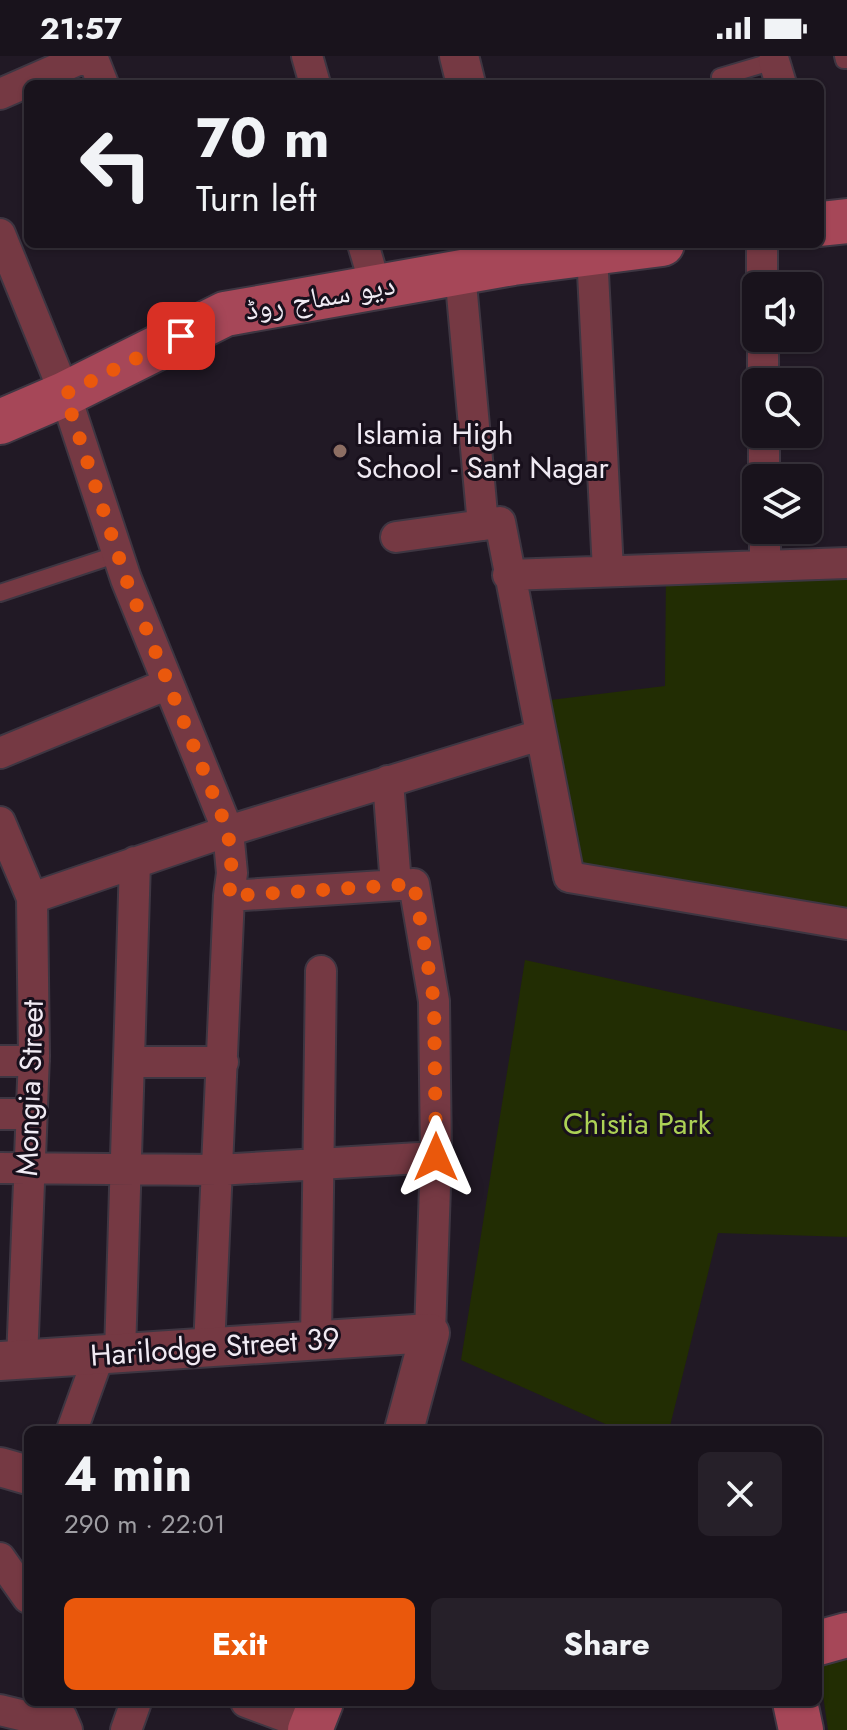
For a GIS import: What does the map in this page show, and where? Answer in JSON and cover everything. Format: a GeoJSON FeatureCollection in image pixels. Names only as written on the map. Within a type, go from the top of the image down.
{"type":"FeatureCollection","features":[{"type":"Feature","properties":{"kind":"main road","name":"دیو سماج روڈ"},"geometry":{"type":"LineString","coordinates":[[0,422],[65,394],[225,314],[460,272],[511,254],[592,253],[631,248]]}},
{"type":"Feature","properties":{"kind":"main road"},"geometry":{"type":"LineString","coordinates":[[822,1642],[847,1635]]}},
{"type":"Feature","properties":{"kind":"main road"},"geometry":{"type":"LineString","coordinates":[[796,1706],[801,1730]]}},
{"type":"Feature","properties":{"kind":"street"},"geometry":{"type":"LineString","coordinates":[[33,80],[90,56],[101,80]]}},
{"type":"Feature","properties":{"kind":"street"},"geometry":{"type":"LineString","coordinates":[[307,56],[314,80]]}},
{"type":"Feature","properties":{"kind":"street"},"geometry":{"type":"LineString","coordinates":[[459,56],[465,80]]}},
{"type":"Feature","properties":{"kind":"street"},"geometry":{"type":"LineString","coordinates":[[0,94],[24,84]]}},
{"type":"Feature","properties":{"kind":"street"},"geometry":{"type":"LineString","coordinates":[[9,243],[65,394],[118,554],[228,831],[232,873],[209,1348]]}},
{"type":"Feature","properties":{"kind":"street"},"geometry":{"type":"LineString","coordinates":[[364,248],[376,288]]}},
{"type":"Feature","properties":{"kind":"street"},"geometry":{"type":"LineString","coordinates":[[762,248],[762,272]]}},
{"type":"Feature","properties":{"kind":"street"},"geometry":{"type":"LineString","coordinates":[[592,253],[608,571]]}},
{"type":"Feature","properties":{"kind":"street"},"geometry":{"type":"LineString","coordinates":[[460,272],[483,525]]}},
{"type":"Feature","properties":{"kind":"street"},"geometry":{"type":"LineString","coordinates":[[396,537],[500,522],[569,877],[847,924]]}},
{"type":"Feature","properties":{"kind":"street"},"geometry":{"type":"LineString","coordinates":[[765,544],[765,566]]}},
{"type":"Feature","properties":{"kind":"street"},"geometry":{"type":"LineString","coordinates":[[508,575],[847,563]]}},
{"type":"Feature","properties":{"kind":"street"},"geometry":{"type":"LineString","coordinates":[[0,753],[168,684]]}},
{"type":"Feature","properties":{"kind":"street"},"geometry":{"type":"LineString","coordinates":[[32,898],[228,831],[540,735]]}},
{"type":"Feature","properties":{"kind":"street"},"geometry":{"type":"LineString","coordinates":[[388,781],[405,884],[434,1001],[436,1157],[430,1333],[405,1426]]}},
{"type":"Feature","properties":{"kind":"street","name":"Mongia Street"},"geometry":{"type":"LineString","coordinates":[[0,822],[32,898],[32,1114],[14,1168],[11,1360]]}},
{"type":"Feature","properties":{"kind":"street"},"geometry":{"type":"LineString","coordinates":[[74,1426],[110,1354],[126,1168],[135,862]]}},
{"type":"Feature","properties":{"kind":"street"},"geometry":{"type":"LineString","coordinates":[[229,896],[405,884]]}},
{"type":"Feature","properties":{"kind":"street"},"geometry":{"type":"LineString","coordinates":[[316,1341],[321,971]]}},
{"type":"Feature","properties":{"kind":"street"},"geometry":{"type":"LineString","coordinates":[[0,1061],[34,1061]]}},
{"type":"Feature","properties":{"kind":"street"},"geometry":{"type":"LineString","coordinates":[[129,1062],[223,1062]]}},
{"type":"Feature","properties":{"kind":"street"},"geometry":{"type":"LineString","coordinates":[[0,1114],[32,1114]]}},
{"type":"Feature","properties":{"kind":"street"},"geometry":{"type":"LineString","coordinates":[[14,1168],[218,1170],[436,1157]]}},
{"type":"Feature","properties":{"kind":"street","name":"Harilodge Street 39"},"geometry":{"type":"LineString","coordinates":[[11,1360],[430,1333]]}},
{"type":"Feature","properties":{"kind":"street"},"geometry":{"type":"LineString","coordinates":[[0,1467],[24,1474]]}},
{"type":"Feature","properties":{"kind":"street"},"geometry":{"type":"LineString","coordinates":[[0,1558],[24,1592]]}},
{"type":"Feature","properties":{"kind":"street"},"geometry":{"type":"LineString","coordinates":[[126,1730],[135,1706]]}},
{"type":"Feature","properties":{"kind":"street"},"geometry":{"type":"LineString","coordinates":[[262,1706],[314,1719]]}},
{"type":"Feature","properties":{"kind":"street"},"geometry":{"type":"LineString","coordinates":[[0,1710],[33,1718],[61,1716],[67,1730]]}},
{"type":"Feature","properties":{"kind":"lane"},"geometry":{"type":"LineString","coordinates":[[720,77],[778,73]]}},
{"type":"Feature","properties":{"kind":"lane"},"geometry":{"type":"LineString","coordinates":[[0,593],[118,554]]}},
{"type":"Feature","properties":{"kind":"green space"},"geometry":{"type":"Polygon","coordinates":[[[847,563],[847,924],[569,877],[534,702],[665,686],[666,570],[847,563]]]}},
{"type":"Feature","properties":{"kind":"green space","name":"Chistia Park"},"geometry":{"type":"Polygon","coordinates":[[[525,960],[847,1031],[847,1237],[718,1233],[670,1426],[610,1426],[461,1360],[525,960]]]}},
{"type":"Feature","properties":{"kind":"green space"},"geometry":{"type":"Polygon","coordinates":[[[847,1654],[847,1730],[828,1730],[822,1688],[822,1659],[847,1654]]]}},
{"type":"Feature","properties":{"kind":"place","name":"Islamia High School - Sant Nagar"},"geometry":{"type":"Point","coordinates":[340,451]}},
{"type":"Feature","properties":{"kind":"route"},"geometry":{"type":"LineString","coordinates":[[181,336],[65,394],[126,579],[228,831],[232,873],[229,896],[414,884],[434,1001],[436,1157]]}}]}
